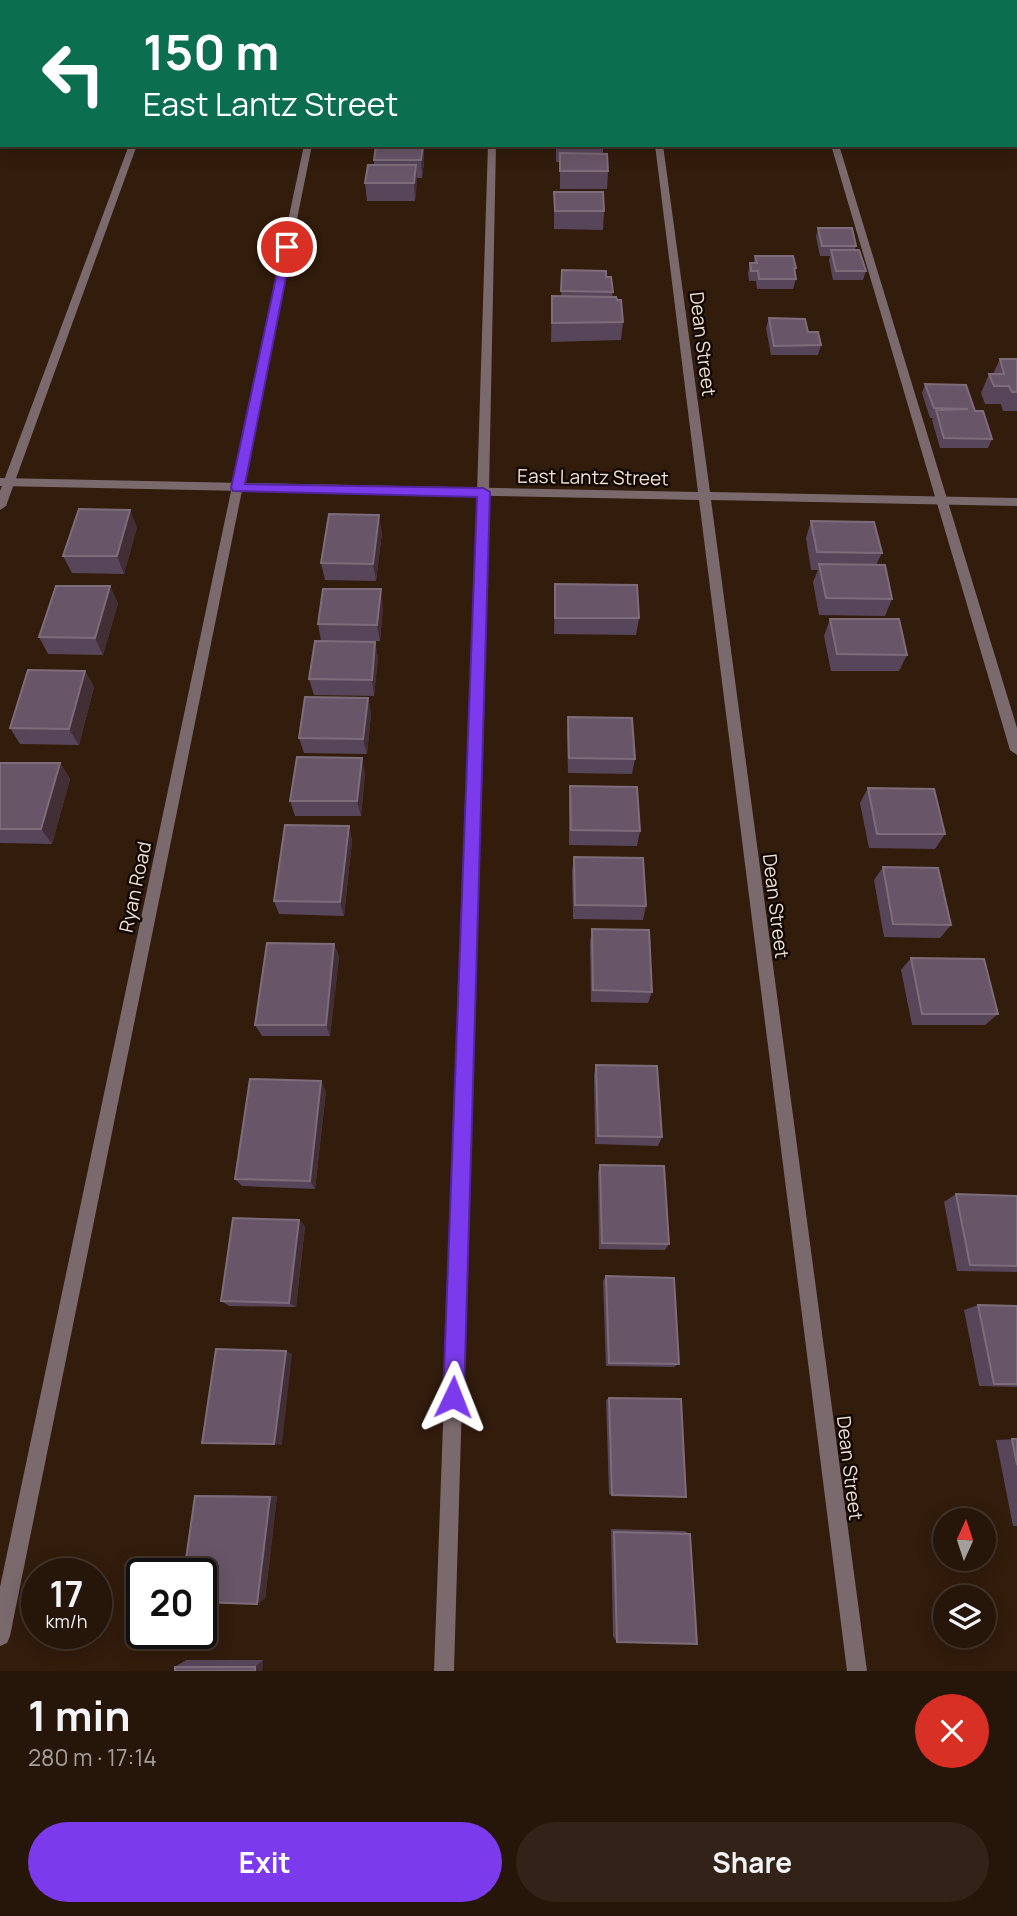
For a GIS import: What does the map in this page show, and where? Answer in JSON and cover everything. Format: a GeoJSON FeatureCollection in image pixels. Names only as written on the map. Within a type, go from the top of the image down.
{"type":"FeatureCollection","features":[{"type":"Feature","properties":{"kind":"street"},"geometry":{"type":"LineString","coordinates":[[0,506],[5,482],[132,147]]}},
{"type":"Feature","properties":{"kind":"street","name":"Ryan Road"},"geometry":{"type":"LineString","coordinates":[[0,1636],[309,147]]}},
{"type":"Feature","properties":{"kind":"street"},"geometry":{"type":"LineString","coordinates":[[444,1671],[492,147]]}},
{"type":"Feature","properties":{"kind":"street","name":"Dean Street"},"geometry":{"type":"LineString","coordinates":[[659,147],[857,1671]]}},
{"type":"Feature","properties":{"kind":"street"},"geometry":{"type":"LineString","coordinates":[[836,147],[1017,750]]}},
{"type":"Feature","properties":{"kind":"street","name":"East Lantz Street"},"geometry":{"type":"LineString","coordinates":[[5,482],[1017,502]]}},
{"type":"Feature","properties":{"kind":"building"},"geometry":{"type":"Polygon","coordinates":[[[376,147],[423,147],[421,160],[374,160],[376,147]]]}},
{"type":"Feature","properties":{"kind":"building"},"geometry":{"type":"Polygon","coordinates":[[[560,153],[607,154],[608,171],[560,171],[560,153]]]}},
{"type":"Feature","properties":{"kind":"building"},"geometry":{"type":"Polygon","coordinates":[[[368,165],[416,165],[414,183],[365,183],[368,165]]]}},
{"type":"Feature","properties":{"kind":"building"},"geometry":{"type":"Polygon","coordinates":[[[554,192],[603,192],[604,211],[555,211],[554,192]]]}},
{"type":"Feature","properties":{"kind":"building"},"geometry":{"type":"Polygon","coordinates":[[[818,228],[852,228],[856,246],[822,246],[818,228]]]}},
{"type":"Feature","properties":{"kind":"building"},"geometry":{"type":"Polygon","coordinates":[[[831,250],[859,250],[866,271],[836,271],[831,250]]]}},
{"type":"Feature","properties":{"kind":"building"},"geometry":{"type":"Polygon","coordinates":[[[755,256],[793,256],[796,279],[759,279],[758,271],[751,271],[750,263],[757,263],[755,256]]]}},
{"type":"Feature","properties":{"kind":"building"},"geometry":{"type":"Polygon","coordinates":[[[562,270],[606,271],[606,277],[611,277],[613,292],[561,291],[562,270]]]}},
{"type":"Feature","properties":{"kind":"building"},"geometry":{"type":"Polygon","coordinates":[[[552,296],[616,297],[621,300],[623,322],[552,323],[552,296]]]}},
{"type":"Feature","properties":{"kind":"building"},"geometry":{"type":"Polygon","coordinates":[[[769,318],[805,319],[808,332],[818,332],[821,345],[774,346],[769,318]]]}},
{"type":"Feature","properties":{"kind":"building"},"geometry":{"type":"Polygon","coordinates":[[[1000,359],[1017,359],[1017,392],[1012,392],[1009,386],[994,386],[989,374],[1004,374],[1000,359]]]}},
{"type":"Feature","properties":{"kind":"building"},"geometry":{"type":"Polygon","coordinates":[[[925,384],[966,385],[975,411],[983,411],[992,439],[944,438],[936,410],[968,409],[934,408],[925,384]]]}},
{"type":"Feature","properties":{"kind":"building"},"geometry":{"type":"Polygon","coordinates":[[[79,509],[130,510],[117,556],[63,556],[79,509]]]}},
{"type":"Feature","properties":{"kind":"building"},"geometry":{"type":"Polygon","coordinates":[[[329,514],[379,515],[373,564],[321,563],[329,514]]]}},
{"type":"Feature","properties":{"kind":"building"},"geometry":{"type":"Polygon","coordinates":[[[811,521],[874,522],[882,553],[817,552],[811,521]]]}},
{"type":"Feature","properties":{"kind":"building"},"geometry":{"type":"Polygon","coordinates":[[[819,564],[885,565],[892,599],[826,598],[819,564]]]}},
{"type":"Feature","properties":{"kind":"building"},"geometry":{"type":"Polygon","coordinates":[[[555,584],[637,585],[639,618],[555,618],[555,584]]]}},
{"type":"Feature","properties":{"kind":"building"},"geometry":{"type":"Polygon","coordinates":[[[56,586],[110,586],[95,638],[39,637],[56,586]]]}},
{"type":"Feature","properties":{"kind":"building"},"geometry":{"type":"Polygon","coordinates":[[[323,589],[381,589],[377,625],[318,624],[323,589]]]}},
{"type":"Feature","properties":{"kind":"building"},"geometry":{"type":"Polygon","coordinates":[[[830,619],[899,619],[907,655],[837,654],[830,619]]]}},
{"type":"Feature","properties":{"kind":"building"},"geometry":{"type":"Polygon","coordinates":[[[315,641],[375,642],[372,680],[309,679],[315,641]]]}},
{"type":"Feature","properties":{"kind":"building"},"geometry":{"type":"Polygon","coordinates":[[[28,670],[85,671],[69,729],[10,728],[28,670]]]}},
{"type":"Feature","properties":{"kind":"building"},"geometry":{"type":"Polygon","coordinates":[[[305,697],[368,698],[363,739],[299,738],[305,697]]]}},
{"type":"Feature","properties":{"kind":"building"},"geometry":{"type":"Polygon","coordinates":[[[568,717],[632,718],[635,759],[569,758],[568,717]]]}},
{"type":"Feature","properties":{"kind":"building"},"geometry":{"type":"Polygon","coordinates":[[[297,757],[362,758],[357,801],[290,801],[297,757]]]}},
{"type":"Feature","properties":{"kind":"building"},"geometry":{"type":"Polygon","coordinates":[[[0,763],[60,763],[41,829],[0,829],[0,763]]]}},
{"type":"Feature","properties":{"kind":"building"},"geometry":{"type":"Polygon","coordinates":[[[570,786],[637,787],[640,831],[571,830],[570,786]]]}},
{"type":"Feature","properties":{"kind":"building"},"geometry":{"type":"Polygon","coordinates":[[[868,788],[934,789],[945,834],[877,834],[868,788]]]}},
{"type":"Feature","properties":{"kind":"building"},"geometry":{"type":"Polygon","coordinates":[[[285,825],[349,826],[340,902],[274,901],[285,825]]]}},
{"type":"Feature","properties":{"kind":"building"},"geometry":{"type":"Polygon","coordinates":[[[574,857],[643,858],[646,906],[575,905],[574,857]]]}},
{"type":"Feature","properties":{"kind":"building"},"geometry":{"type":"Polygon","coordinates":[[[883,867],[938,868],[951,925],[893,924],[883,867]]]}},
{"type":"Feature","properties":{"kind":"building"},"geometry":{"type":"Polygon","coordinates":[[[592,929],[649,930],[652,992],[593,990],[592,929]]]}},
{"type":"Feature","properties":{"kind":"building"},"geometry":{"type":"Polygon","coordinates":[[[267,943],[334,944],[326,1025],[255,1025],[267,943]]]}},
{"type":"Feature","properties":{"kind":"building"},"geometry":{"type":"Polygon","coordinates":[[[911,958],[984,959],[998,1014],[922,1014],[911,958]]]}},
{"type":"Feature","properties":{"kind":"building"},"geometry":{"type":"Polygon","coordinates":[[[596,1065],[657,1066],[662,1137],[598,1136],[596,1065]]]}},
{"type":"Feature","properties":{"kind":"building"},"geometry":{"type":"Polygon","coordinates":[[[250,1079],[321,1081],[310,1181],[235,1179],[250,1079]]]}},
{"type":"Feature","properties":{"kind":"building"},"geometry":{"type":"Polygon","coordinates":[[[600,1165],[664,1166],[669,1244],[602,1243],[600,1165]]]}},
{"type":"Feature","properties":{"kind":"building"},"geometry":{"type":"Polygon","coordinates":[[[956,1194],[1017,1196],[1017,1266],[970,1265],[956,1194]]]}},
{"type":"Feature","properties":{"kind":"building"},"geometry":{"type":"Polygon","coordinates":[[[233,1218],[299,1220],[289,1303],[221,1301],[233,1218]]]}},
{"type":"Feature","properties":{"kind":"building"},"geometry":{"type":"Polygon","coordinates":[[[606,1276],[674,1278],[679,1364],[609,1363],[606,1276]]]}},
{"type":"Feature","properties":{"kind":"building"},"geometry":{"type":"Polygon","coordinates":[[[978,1305],[1017,1306],[1017,1384],[994,1384],[978,1305]]]}},
{"type":"Feature","properties":{"kind":"building"},"geometry":{"type":"Polygon","coordinates":[[[216,1349],[286,1351],[274,1444],[202,1443],[216,1349]]]}},
{"type":"Feature","properties":{"kind":"building"},"geometry":{"type":"Polygon","coordinates":[[[609,1398],[681,1399],[686,1497],[612,1495],[609,1398]]]}},
{"type":"Feature","properties":{"kind":"building"},"geometry":{"type":"Polygon","coordinates":[[[1012,1439],[1017,1439],[1017,1465],[1012,1439]]]}},
{"type":"Feature","properties":{"kind":"building"},"geometry":{"type":"Polygon","coordinates":[[[195,1496],[270,1497],[257,1604],[217,1603],[217,1558],[186,1558],[195,1496]]]}},
{"type":"Feature","properties":{"kind":"building"},"geometry":{"type":"Polygon","coordinates":[[[614,1532],[690,1534],[697,1644],[617,1642],[614,1532]]]}},
{"type":"Feature","properties":{"kind":"building"},"geometry":{"type":"Polygon","coordinates":[[[175,1667],[255,1667],[255,1671],[175,1671],[175,1667]]]}},
{"type":"Feature","properties":{"kind":"route"},"geometry":{"type":"LineString","coordinates":[[287,247],[237,488],[483,492],[453,1397]]}}]}
